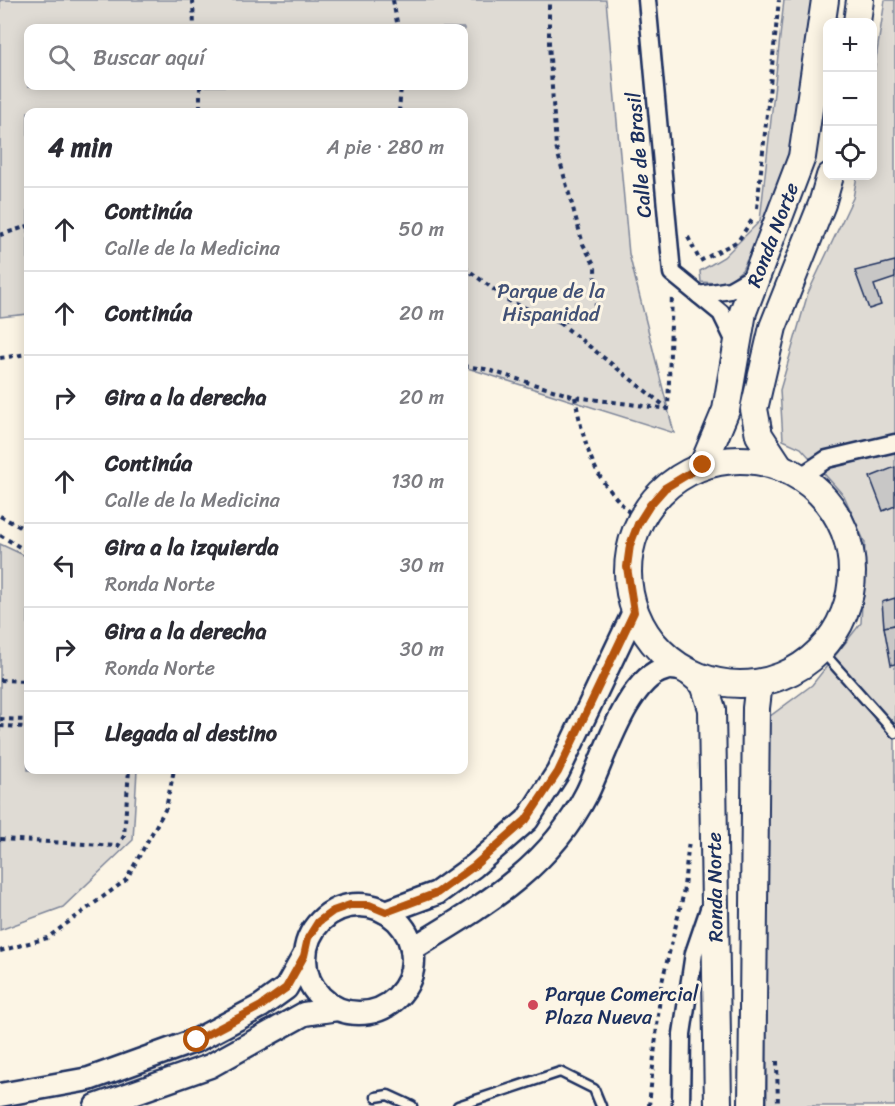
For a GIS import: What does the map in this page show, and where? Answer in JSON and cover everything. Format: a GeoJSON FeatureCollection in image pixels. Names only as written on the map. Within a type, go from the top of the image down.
{"type":"FeatureCollection","features":[{"type":"Feature","properties":{"kind":"main road","name":"Ronda Norte"},"geometry":{"type":"LineString","coordinates":[[703,465],[726,410],[743,312],[802,157],[825,0]]}},
{"type":"Feature","properties":{"kind":"main road"},"geometry":{"type":"LineString","coordinates":[[858,18],[860,0]]}},
{"type":"Feature","properties":{"kind":"main road","name":"Ronda Norte"},"geometry":{"type":"LineString","coordinates":[[688,672],[715,682],[737,685],[759,683],[782,676],[803,665],[821,650],[840,622],[850,591],[851,558],[843,526],[825,498],[790,472],[759,435],[754,409],[773,327],[822,204],[829,180]]}},
{"type":"Feature","properties":{"kind":"main road","name":"Ronda Norte"},"geometry":{"type":"LineString","coordinates":[[718,1106],[712,710],[704,684],[654,645],[634,612],[627,567],[630,545],[638,524],[650,505],[665,488],[703,465],[734,459],[750,460],[790,472]]}},
{"type":"Feature","properties":{"kind":"main road"},"geometry":{"type":"LineString","coordinates":[[386,912],[437,893],[474,866],[526,820],[558,772],[634,612]]}},
{"type":"Feature","properties":{"kind":"main road"},"geometry":{"type":"LineString","coordinates":[[412,949],[504,892],[553,845],[586,795],[621,713],[650,675],[666,668],[688,672]]}},
{"type":"Feature","properties":{"kind":"main road","name":"Ronda Norte"},"geometry":{"type":"LineString","coordinates":[[752,1106],[756,708],[759,683]]}},
{"type":"Feature","properties":{"kind":"main road"},"geometry":{"type":"LineString","coordinates":[[0,1095],[89,1078],[197,1040],[261,1006],[286,988],[304,956],[308,938],[318,922],[333,911],[350,905],[369,905],[386,912],[398,921],[407,934],[412,949],[413,964],[403,991],[392,1002],[366,1013],[338,1009],[304,1014],[210,1066],[96,1106]]}},
{"type":"Feature","properties":{"kind":"main road"},"geometry":{"type":"LineString","coordinates":[[304,956],[308,978],[313,988],[328,1004],[338,1009]]}},
{"type":"Feature","properties":{"kind":"street","name":"Calle de Brasil"},"geometry":{"type":"LineString","coordinates":[[647,0],[672,273]]}},
{"type":"Feature","properties":{"kind":"street"},"geometry":{"type":"LineString","coordinates":[[672,273],[721,313],[737,347]]}},
{"type":"Feature","properties":{"kind":"street"},"geometry":{"type":"LineString","coordinates":[[699,294],[730,290],[758,274]]}},
{"type":"Feature","properties":{"kind":"street"},"geometry":{"type":"LineString","coordinates":[[790,472],[828,459],[895,443]]}},
{"type":"Feature","properties":{"kind":"street"},"geometry":{"type":"LineString","coordinates":[[681,1106],[682,1034],[694,953],[715,894]]}},
{"type":"Feature","properties":{"kind":"lane"},"geometry":{"type":"LineString","coordinates":[[821,650],[895,733]]}},
{"type":"Feature","properties":{"kind":"lane"},"geometry":{"type":"LineString","coordinates":[[458,1106],[560,1072],[594,1089],[601,1106]]}},
{"type":"Feature","properties":{"kind":"lane"},"geometry":{"type":"LineString","coordinates":[[376,1097],[388,1095],[412,1106]]}},
{"type":"Feature","properties":{"kind":"path"},"geometry":{"type":"LineString","coordinates":[[194,0],[194,24]]}},
{"type":"Feature","properties":{"kind":"path"},"geometry":{"type":"LineString","coordinates":[[393,0],[397,24]]}},
{"type":"Feature","properties":{"kind":"path"},"geometry":{"type":"LineString","coordinates":[[549,0],[555,147],[583,244],[595,266],[596,311],[560,323]]}},
{"type":"Feature","properties":{"kind":"path"},"geometry":{"type":"LineString","coordinates":[[668,239],[688,236],[700,261],[738,241],[756,215],[779,0]]}},
{"type":"Feature","properties":{"kind":"path"},"geometry":{"type":"LineString","coordinates":[[200,90],[200,108]]}},
{"type":"Feature","properties":{"kind":"path"},"geometry":{"type":"LineString","coordinates":[[399,108],[400,90]]}},
{"type":"Feature","properties":{"kind":"path"},"geometry":{"type":"LineString","coordinates":[[0,235],[24,227]]}},
{"type":"Feature","properties":{"kind":"path"},"geometry":{"type":"LineString","coordinates":[[468,270],[509,302],[560,323],[668,409]]}},
{"type":"Feature","properties":{"kind":"path"},"geometry":{"type":"LineString","coordinates":[[668,409],[672,273]]}},
{"type":"Feature","properties":{"kind":"path"},"geometry":{"type":"LineString","coordinates":[[0,358],[24,355]]}},
{"type":"Feature","properties":{"kind":"path"},"geometry":{"type":"LineString","coordinates":[[468,367],[485,369],[575,397],[668,409]]}},
{"type":"Feature","properties":{"kind":"path"},"geometry":{"type":"LineString","coordinates":[[575,397],[581,429],[591,456],[607,487],[638,524]]}},
{"type":"Feature","properties":{"kind":"path"},"geometry":{"type":"LineString","coordinates":[[0,516],[24,529]]}},
{"type":"Feature","properties":{"kind":"path"},"geometry":{"type":"LineString","coordinates":[[0,535],[24,550]]}},
{"type":"Feature","properties":{"kind":"path"},"geometry":{"type":"LineString","coordinates":[[0,680],[24,681]]}},
{"type":"Feature","properties":{"kind":"path"},"geometry":{"type":"LineString","coordinates":[[0,719],[24,720]]}},
{"type":"Feature","properties":{"kind":"path"},"geometry":{"type":"LineString","coordinates":[[0,726],[24,727]]}},
{"type":"Feature","properties":{"kind":"path"},"geometry":{"type":"LineString","coordinates":[[0,838],[118,846],[124,836],[129,774]]}},
{"type":"Feature","properties":{"kind":"path"},"geometry":{"type":"LineString","coordinates":[[0,951],[47,938],[126,880],[166,808],[173,774]]}},
{"type":"Feature","properties":{"kind":"green space","name":"Parque de la Hispanidad"},"geometry":{"type":"Polygon","coordinates":[[[0,0],[606,0],[629,254],[674,433],[468,368],[468,108],[24,108],[24,314],[0,317],[0,0]]]}},
{"type":"Feature","properties":{"kind":"green space"},"geometry":{"type":"Polygon","coordinates":[[[784,0],[813,0],[799,104],[788,155],[763,227],[742,270],[730,280],[717,283],[701,282],[700,271],[724,257],[760,221],[784,0]]]}},
{"type":"Feature","properties":{"kind":"green space"},"geometry":{"type":"Polygon","coordinates":[[[885,0],[895,0],[895,1106],[767,1106],[766,898],[769,717],[812,685],[861,623],[865,543],[844,496],[801,448],[783,440],[780,390],[808,293],[853,198],[856,180],[877,180],[877,52],[885,0]]]}},
{"type":"Feature","properties":{"kind":"green space"},"geometry":{"type":"Polygon","coordinates":[[[0,544],[24,555],[24,774],[137,774],[133,840],[63,907],[0,930],[0,544]]]}},
{"type":"Feature","properties":{"kind":"building"},"geometry":{"type":"Polygon","coordinates":[[[895,261],[895,278],[874,285],[881,305],[869,309],[855,271],[895,261]]]}},
{"type":"Feature","properties":{"kind":"building"},"geometry":{"type":"Polygon","coordinates":[[[895,467],[895,506],[883,511],[870,477],[895,467]]]}},
{"type":"Feature","properties":{"kind":"building"},"geometry":{"type":"Polygon","coordinates":[[[895,598],[895,625],[884,627],[882,602],[895,598]]]}},
{"type":"Feature","properties":{"kind":"building"},"geometry":{"type":"Polygon","coordinates":[[[895,625],[895,664],[891,665],[884,627],[895,625]]]}},
{"type":"Feature","properties":{"kind":"place","name":"Parque Comercial Plaza Nueva"},"geometry":{"type":"Point","coordinates":[533,1005]}},
{"type":"Feature","properties":{"kind":"route"},"geometry":{"type":"LineString","coordinates":[[197,1040],[261,1006],[286,988],[304,956],[308,938],[318,922],[333,911],[350,905],[369,905],[386,912],[437,893],[474,866],[526,820],[558,772],[634,612],[627,567],[630,545],[638,524],[650,505],[665,488],[683,475],[703,465]]}}]}
